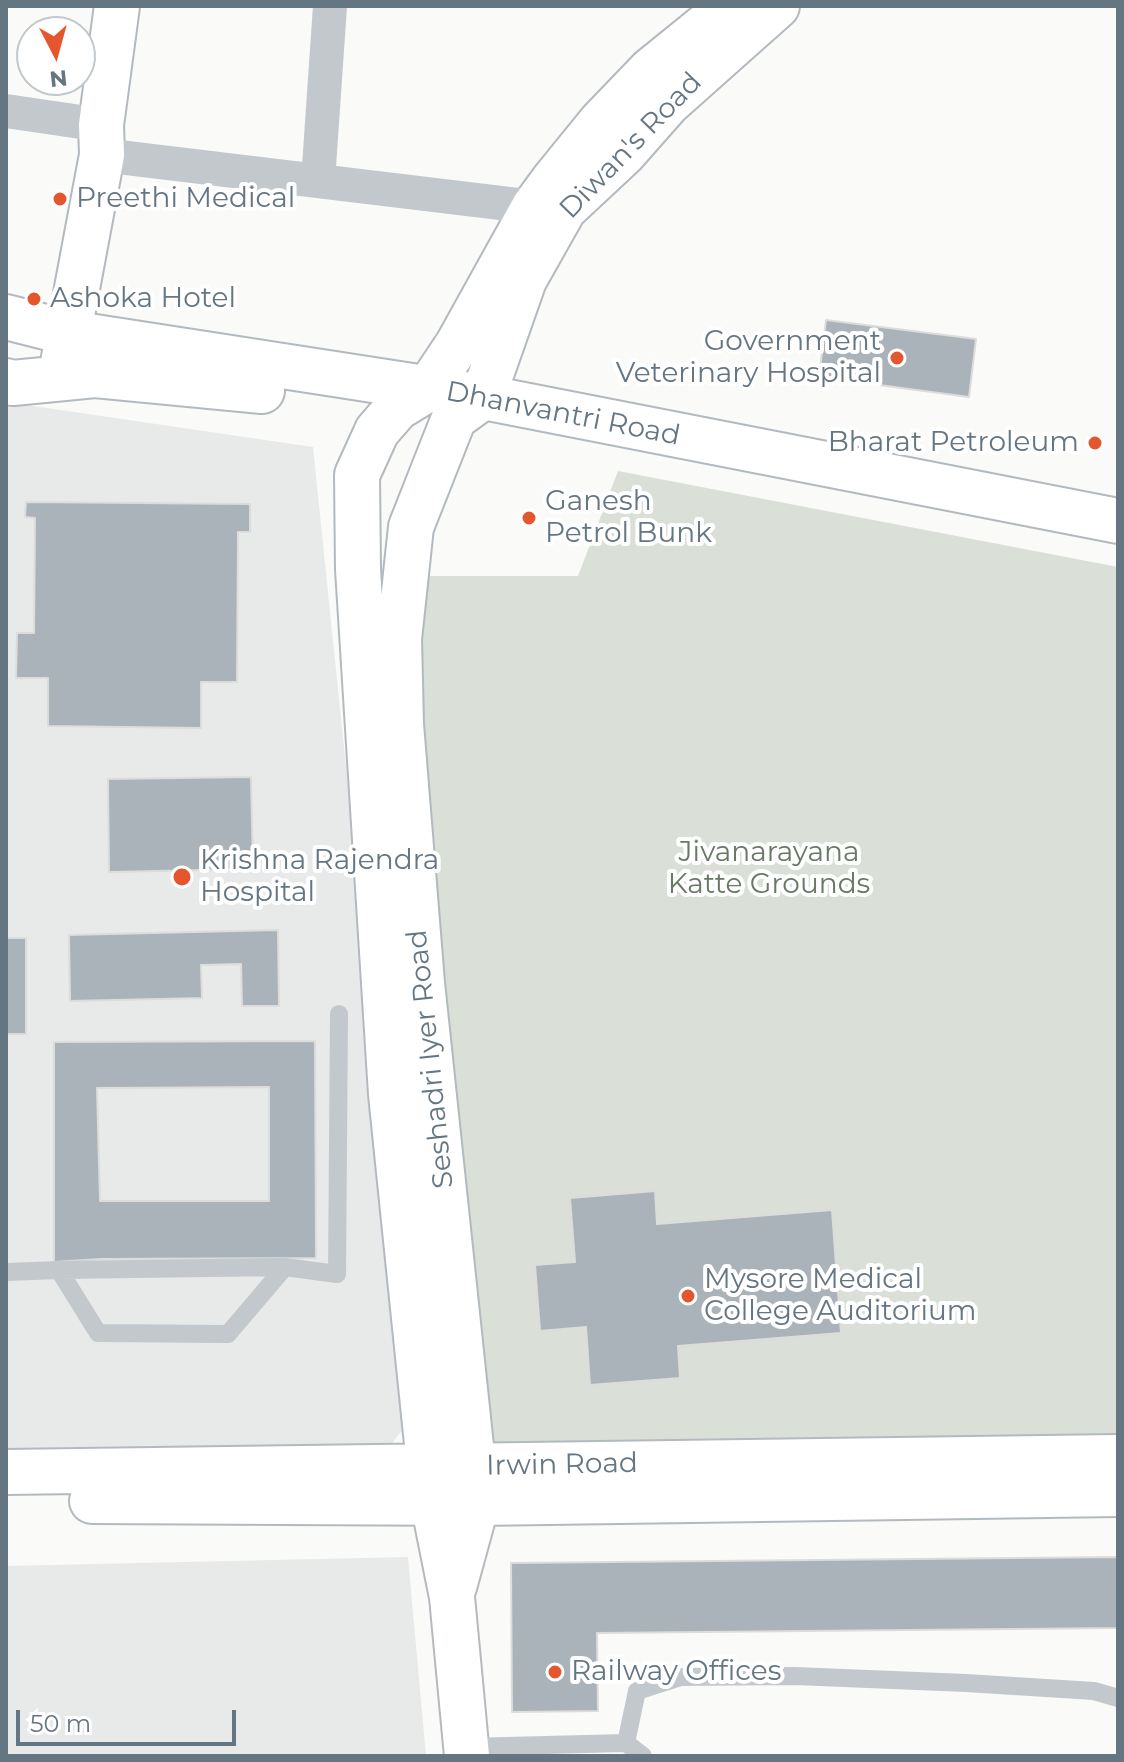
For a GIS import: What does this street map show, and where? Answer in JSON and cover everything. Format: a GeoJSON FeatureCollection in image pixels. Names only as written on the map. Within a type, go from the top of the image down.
{"type":"FeatureCollection","features":[{"type":"Feature","properties":{"kind":"street"},"geometry":{"type":"LineString","coordinates":[[61,378],[102,140],[117,6]]}},
{"type":"Feature","properties":{"kind":"street"},"geometry":{"type":"LineString","coordinates":[[318,181],[330,6]]}},
{"type":"Feature","properties":{"kind":"street"},"geometry":{"type":"LineString","coordinates":[[440,403],[458,344],[534,207],[601,122],[651,70],[730,6]]}},
{"type":"Feature","properties":{"kind":"street","name":"Diwan's Road"},"geometry":{"type":"LineString","coordinates":[[440,403],[524,280],[564,209],[623,154],[668,103],[777,6]]}},
{"type":"Feature","properties":{"kind":"street"},"geometry":{"type":"LineString","coordinates":[[6,111],[102,140],[318,181],[534,207]]}},
{"type":"Feature","properties":{"kind":"street","name":"Dhanvantri Road"},"geometry":{"type":"LineString","coordinates":[[6,317],[69,333],[1105,531]]}},
{"type":"Feature","properties":{"kind":"street","name":"Dhanvantri Road"},"geometry":{"type":"LineString","coordinates":[[6,381],[13,383],[95,375],[333,398],[440,403]]}},
{"type":"Feature","properties":{"kind":"street","name":"Seshadri Iyer Road"},"geometry":{"type":"LineString","coordinates":[[440,403],[411,527],[399,639],[401,724],[422,983],[475,1484],[452,1597]]}},
{"type":"Feature","properties":{"kind":"street","name":"Seshadri Iyer Road"},"geometry":{"type":"LineString","coordinates":[[440,403],[377,431],[357,475],[358,569],[391,1094],[431,1485],[452,1597],[467,1752]]}},
{"type":"Feature","properties":{"kind":"street","name":"Irwin Road"},"geometry":{"type":"LineString","coordinates":[[6,1500],[1118,1457]]}},
{"type":"Feature","properties":{"kind":"street","name":"Irwin Road"},"geometry":{"type":"LineString","coordinates":[[6,1472],[431,1485]]}},
{"type":"Feature","properties":{"kind":"street","name":"Irwin Road"},"geometry":{"type":"LineString","coordinates":[[475,1484],[1118,1494]]}},
{"type":"Feature","properties":{"kind":"lane"},"geometry":{"type":"LineString","coordinates":[[6,1272],[285,1267],[337,1274],[339,1014]]}},
{"type":"Feature","properties":{"kind":"lane"},"geometry":{"type":"LineString","coordinates":[[59,1270],[98,1333],[228,1334],[285,1267]]}},
{"type":"Feature","properties":{"kind":"lane"},"geometry":{"type":"LineString","coordinates":[[626,1743],[637,1691],[681,1677],[795,1676],[966,1683],[1094,1691],[1118,1698]]}},
{"type":"Feature","properties":{"kind":"lane"},"geometry":{"type":"LineString","coordinates":[[467,1752],[626,1743],[643,1756]]}},
{"type":"Feature","properties":{"kind":"shaded area","name":"Krishna Rajendra Hospital"},"geometry":{"type":"Polygon","coordinates":[[[6,402],[313,447],[413,1416],[373,1468],[6,1472],[6,402]]]}},
{"type":"Feature","properties":{"kind":"shaded area"},"geometry":{"type":"Polygon","coordinates":[[[408,1557],[426,1756],[6,1756],[6,1566],[408,1557]]]}},
{"type":"Feature","properties":{"kind":"green space","name":"Jivanarayana Katte Grounds"},"geometry":{"type":"Polygon","coordinates":[[[618,471],[1118,567],[1118,1459],[469,1473],[395,576],[578,576],[618,471]]]}},
{"type":"Feature","properties":{"kind":"building","name":"Government Veterinary Hospital"},"geometry":{"type":"Polygon","coordinates":[[[826,320],[976,339],[969,397],[819,377],[826,320]]]}},
{"type":"Feature","properties":{"kind":"building"},"geometry":{"type":"Polygon","coordinates":[[[26,502],[250,504],[250,532],[238,532],[237,682],[201,682],[201,728],[48,726],[48,678],[16,678],[17,633],[34,633],[35,518],[25,517],[26,502]]]}},
{"type":"Feature","properties":{"kind":"building"},"geometry":{"type":"Polygon","coordinates":[[[251,777],[253,869],[109,872],[108,779],[251,777]]]}},
{"type":"Feature","properties":{"kind":"building"},"geometry":{"type":"Polygon","coordinates":[[[278,930],[279,1006],[242,1006],[241,964],[201,965],[202,998],[70,1001],[69,935],[278,930]]]}},
{"type":"Feature","properties":{"kind":"building"},"geometry":{"type":"Polygon","coordinates":[[[6,938],[26,938],[26,1034],[6,1034],[6,938]]]}},
{"type":"Feature","properties":{"kind":"building"},"geometry":{"type":"Polygon","coordinates":[[[315,1041],[316,1258],[54,1262],[54,1042],[315,1041]],[[269,1087],[97,1088],[100,1201],[269,1201],[269,1087]]]}},
{"type":"Feature","properties":{"kind":"building","name":"Mysore Medical College Auditorium"},"geometry":{"type":"Polygon","coordinates":[[[655,1191],[657,1224],[832,1210],[841,1333],[678,1346],[680,1378],[590,1385],[586,1327],[540,1331],[535,1265],[575,1262],[570,1198],[655,1191]]]}},
{"type":"Feature","properties":{"kind":"building","name":"Railway Offices"},"geometry":{"type":"Polygon","coordinates":[[[1118,1557],[1118,1628],[597,1633],[598,1711],[512,1712],[511,1563],[1118,1557]]]}},
{"type":"Feature","properties":{"kind":"place","name":"Preethi Medical"},"geometry":{"type":"Point","coordinates":[60,199]}},
{"type":"Feature","properties":{"kind":"place","name":"Ashoka Hotel"},"geometry":{"type":"Point","coordinates":[34,299]}},
{"type":"Feature","properties":{"kind":"place","name":"Government Veterinary Hospital"},"geometry":{"type":"Point","coordinates":[897,358]}},
{"type":"Feature","properties":{"kind":"place","name":"Bharat Petroleum"},"geometry":{"type":"Point","coordinates":[1095,443]}},
{"type":"Feature","properties":{"kind":"place","name":"Ganesh Petrol Bunk"},"geometry":{"type":"Point","coordinates":[529,518]}},
{"type":"Feature","properties":{"kind":"place","name":"Krishna Rajendra Hospital"},"geometry":{"type":"Point","coordinates":[182,877]}},
{"type":"Feature","properties":{"kind":"place","name":"Mysore Medical College Auditorium"},"geometry":{"type":"Point","coordinates":[688,1296]}},
{"type":"Feature","properties":{"kind":"place","name":"Railway Offices"},"geometry":{"type":"Point","coordinates":[555,1672]}}]}
